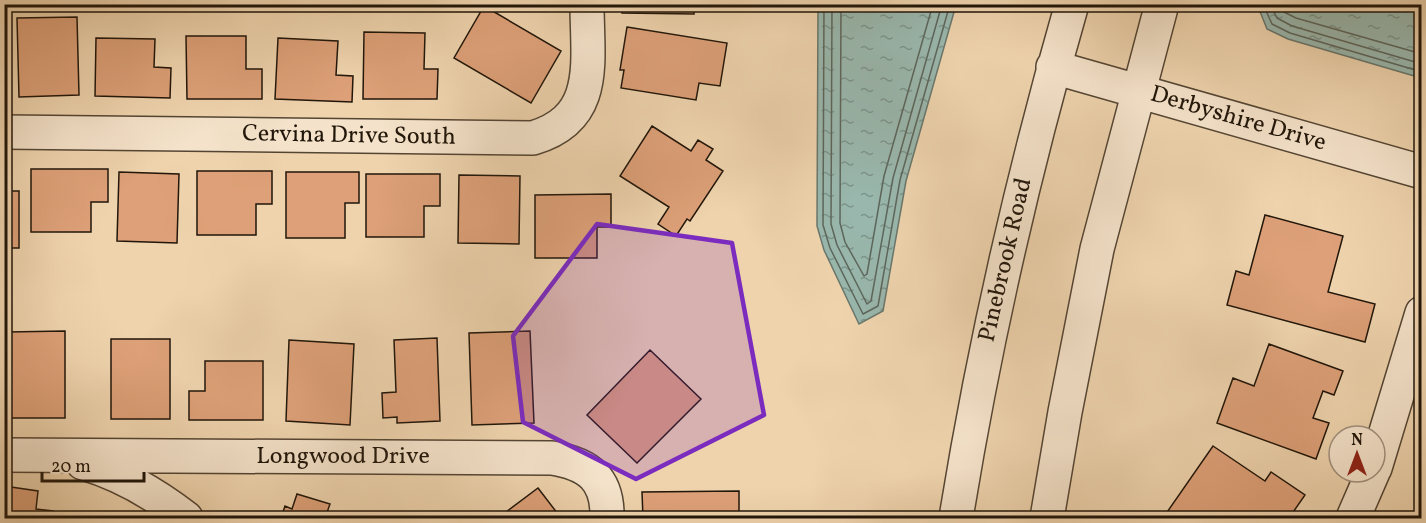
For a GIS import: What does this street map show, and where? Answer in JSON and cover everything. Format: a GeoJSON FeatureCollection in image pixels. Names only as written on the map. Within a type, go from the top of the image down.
{"type":"FeatureCollection","features":[{"type":"Feature","properties":{"kind":"street","name":"Cervina Drive South"},"geometry":{"type":"LineString","coordinates":[[4,132],[532,138],[553,132],[573,116],[582,101],[587,80],[587,4]]}},
{"type":"Feature","properties":{"kind":"street","name":"Pinebrook Road"},"geometry":{"type":"LineString","coordinates":[[956,519],[990,326],[1014,219],[1071,4]]}},
{"type":"Feature","properties":{"kind":"street"},"geometry":{"type":"LineString","coordinates":[[1047,519],[1095,261],[1162,4]]}},
{"type":"Feature","properties":{"kind":"street","name":"Derbyshire Drive"},"geometry":{"type":"LineString","coordinates":[[1053,67],[1422,172]]}},
{"type":"Feature","properties":{"kind":"street"},"geometry":{"type":"LineString","coordinates":[[1387,427],[1422,313]]}},
{"type":"Feature","properties":{"kind":"street","name":"Longwood Drive"},"geometry":{"type":"LineString","coordinates":[[4,454],[552,458],[574,462],[587,469],[599,482],[606,495],[607,519]]}},
{"type":"Feature","properties":{"kind":"street"},"geometry":{"type":"LineString","coordinates":[[58,455],[100,468],[130,481],[164,501],[186,519]]}},
{"type":"Feature","properties":{"kind":"street"},"geometry":{"type":"LineString","coordinates":[[1353,519],[1368,484]]}},
{"type":"Feature","properties":{"kind":"highlighted area"},"geometry":{"type":"Polygon","coordinates":[[[597,224],[732,243],[764,415],[636,479],[523,422],[513,336],[597,224]]]}},
{"type":"Feature","properties":{"kind":"water"},"geometry":{"type":"Polygon","coordinates":[[[1257,4],[1421,5],[1421,78],[1288,39],[1267,29],[1257,4]]]}},
{"type":"Feature","properties":{"kind":"water"},"geometry":{"type":"Polygon","coordinates":[[[818,5],[956,5],[906,181],[883,311],[859,324],[824,250],[817,226],[818,5]]]}},
{"type":"Feature","properties":{"kind":"building"},"geometry":{"type":"Polygon","coordinates":[[[622,4],[694,4],[694,14],[622,13],[622,4]]]}},
{"type":"Feature","properties":{"kind":"building"},"geometry":{"type":"Polygon","coordinates":[[[484,6],[561,51],[531,103],[454,58],[484,6]]]}},
{"type":"Feature","properties":{"kind":"building"},"geometry":{"type":"Polygon","coordinates":[[[77,17],[79,95],[19,97],[17,18],[77,17]]]}},
{"type":"Feature","properties":{"kind":"building"},"geometry":{"type":"Polygon","coordinates":[[[627,27],[727,43],[720,86],[699,83],[696,100],[621,88],[624,70],[620,70],[627,27]]]}},
{"type":"Feature","properties":{"kind":"building"},"geometry":{"type":"Polygon","coordinates":[[[364,32],[425,33],[424,69],[438,69],[437,99],[363,99],[364,32]]]}},
{"type":"Feature","properties":{"kind":"building"},"geometry":{"type":"Polygon","coordinates":[[[186,36],[246,36],[246,69],[262,69],[262,99],[187,99],[186,36]]]}},
{"type":"Feature","properties":{"kind":"building"},"geometry":{"type":"Polygon","coordinates":[[[96,38],[155,39],[154,67],[171,68],[170,98],[95,96],[96,38]]]}},
{"type":"Feature","properties":{"kind":"building"},"geometry":{"type":"Polygon","coordinates":[[[278,38],[338,41],[336,75],[353,76],[352,102],[275,99],[278,38]]]}},
{"type":"Feature","properties":{"kind":"building"},"geometry":{"type":"Polygon","coordinates":[[[652,126],[691,151],[698,140],[713,149],[706,160],[723,171],[690,221],[687,219],[676,236],[658,224],[669,207],[620,176],[652,126]]]}},
{"type":"Feature","properties":{"kind":"building"},"geometry":{"type":"Polygon","coordinates":[[[31,169],[108,169],[108,202],[91,202],[91,232],[31,232],[31,169]]]}},
{"type":"Feature","properties":{"kind":"building"},"geometry":{"type":"Polygon","coordinates":[[[197,171],[272,171],[272,204],[256,204],[256,235],[197,235],[197,171]]]}},
{"type":"Feature","properties":{"kind":"building"},"geometry":{"type":"Polygon","coordinates":[[[119,172],[179,174],[177,243],[117,241],[119,172]]]}},
{"type":"Feature","properties":{"kind":"building"},"geometry":{"type":"Polygon","coordinates":[[[286,172],[359,172],[359,203],[345,203],[345,238],[286,238],[286,172]]]}},
{"type":"Feature","properties":{"kind":"building"},"geometry":{"type":"Polygon","coordinates":[[[366,174],[440,174],[440,206],[424,206],[424,237],[366,237],[366,174]]]}},
{"type":"Feature","properties":{"kind":"building"},"geometry":{"type":"Polygon","coordinates":[[[459,175],[520,176],[519,244],[458,243],[459,175]]]}},
{"type":"Feature","properties":{"kind":"building"},"geometry":{"type":"Polygon","coordinates":[[[4,191],[19,191],[19,248],[4,248],[4,191]]]}},
{"type":"Feature","properties":{"kind":"building"},"geometry":{"type":"Polygon","coordinates":[[[611,194],[611,227],[597,227],[597,258],[535,258],[535,195],[611,194]]]}},
{"type":"Feature","properties":{"kind":"building"},"geometry":{"type":"Polygon","coordinates":[[[1265,215],[1343,236],[1328,292],[1375,304],[1365,342],[1227,305],[1236,271],[1249,275],[1265,215]]]}},
{"type":"Feature","properties":{"kind":"building"},"geometry":{"type":"Polygon","coordinates":[[[65,331],[65,418],[7,418],[7,332],[65,331]]]}},
{"type":"Feature","properties":{"kind":"building"},"geometry":{"type":"Polygon","coordinates":[[[530,331],[534,423],[472,425],[469,333],[530,331]]]}},
{"type":"Feature","properties":{"kind":"building"},"geometry":{"type":"Polygon","coordinates":[[[437,338],[440,421],[397,423],[397,417],[383,418],[382,393],[396,392],[394,340],[437,338]]]}},
{"type":"Feature","properties":{"kind":"building"},"geometry":{"type":"Polygon","coordinates":[[[111,339],[170,339],[170,419],[111,419],[111,339]]]}},
{"type":"Feature","properties":{"kind":"building"},"geometry":{"type":"Polygon","coordinates":[[[289,340],[354,344],[350,425],[286,421],[289,340]]]}},
{"type":"Feature","properties":{"kind":"building"},"geometry":{"type":"Polygon","coordinates":[[[1269,344],[1343,371],[1334,395],[1323,391],[1313,418],[1329,423],[1316,459],[1217,423],[1233,378],[1254,386],[1269,344]]]}},
{"type":"Feature","properties":{"kind":"building"},"geometry":{"type":"Polygon","coordinates":[[[650,350],[701,399],[637,463],[587,415],[650,350]]]}},
{"type":"Feature","properties":{"kind":"building"},"geometry":{"type":"Polygon","coordinates":[[[205,361],[263,361],[263,420],[189,420],[189,391],[205,391],[205,361]]]}},
{"type":"Feature","properties":{"kind":"building"},"geometry":{"type":"Polygon","coordinates":[[[1213,446],[1265,481],[1271,472],[1305,495],[1289,518],[1163,518],[1213,446]]]}},
{"type":"Feature","properties":{"kind":"building"},"geometry":{"type":"Polygon","coordinates":[[[4,486],[38,491],[36,509],[53,511],[52,518],[4,518],[4,486]]]}},
{"type":"Feature","properties":{"kind":"building"},"geometry":{"type":"Polygon","coordinates":[[[538,488],[561,518],[498,518],[538,488]]]}},
{"type":"Feature","properties":{"kind":"building"},"geometry":{"type":"Polygon","coordinates":[[[739,491],[739,513],[732,514],[732,518],[643,518],[642,492],[739,491]]]}},
{"type":"Feature","properties":{"kind":"building"},"geometry":{"type":"Polygon","coordinates":[[[297,494],[330,504],[325,518],[281,518],[285,506],[292,509],[297,494]]]}}]}
